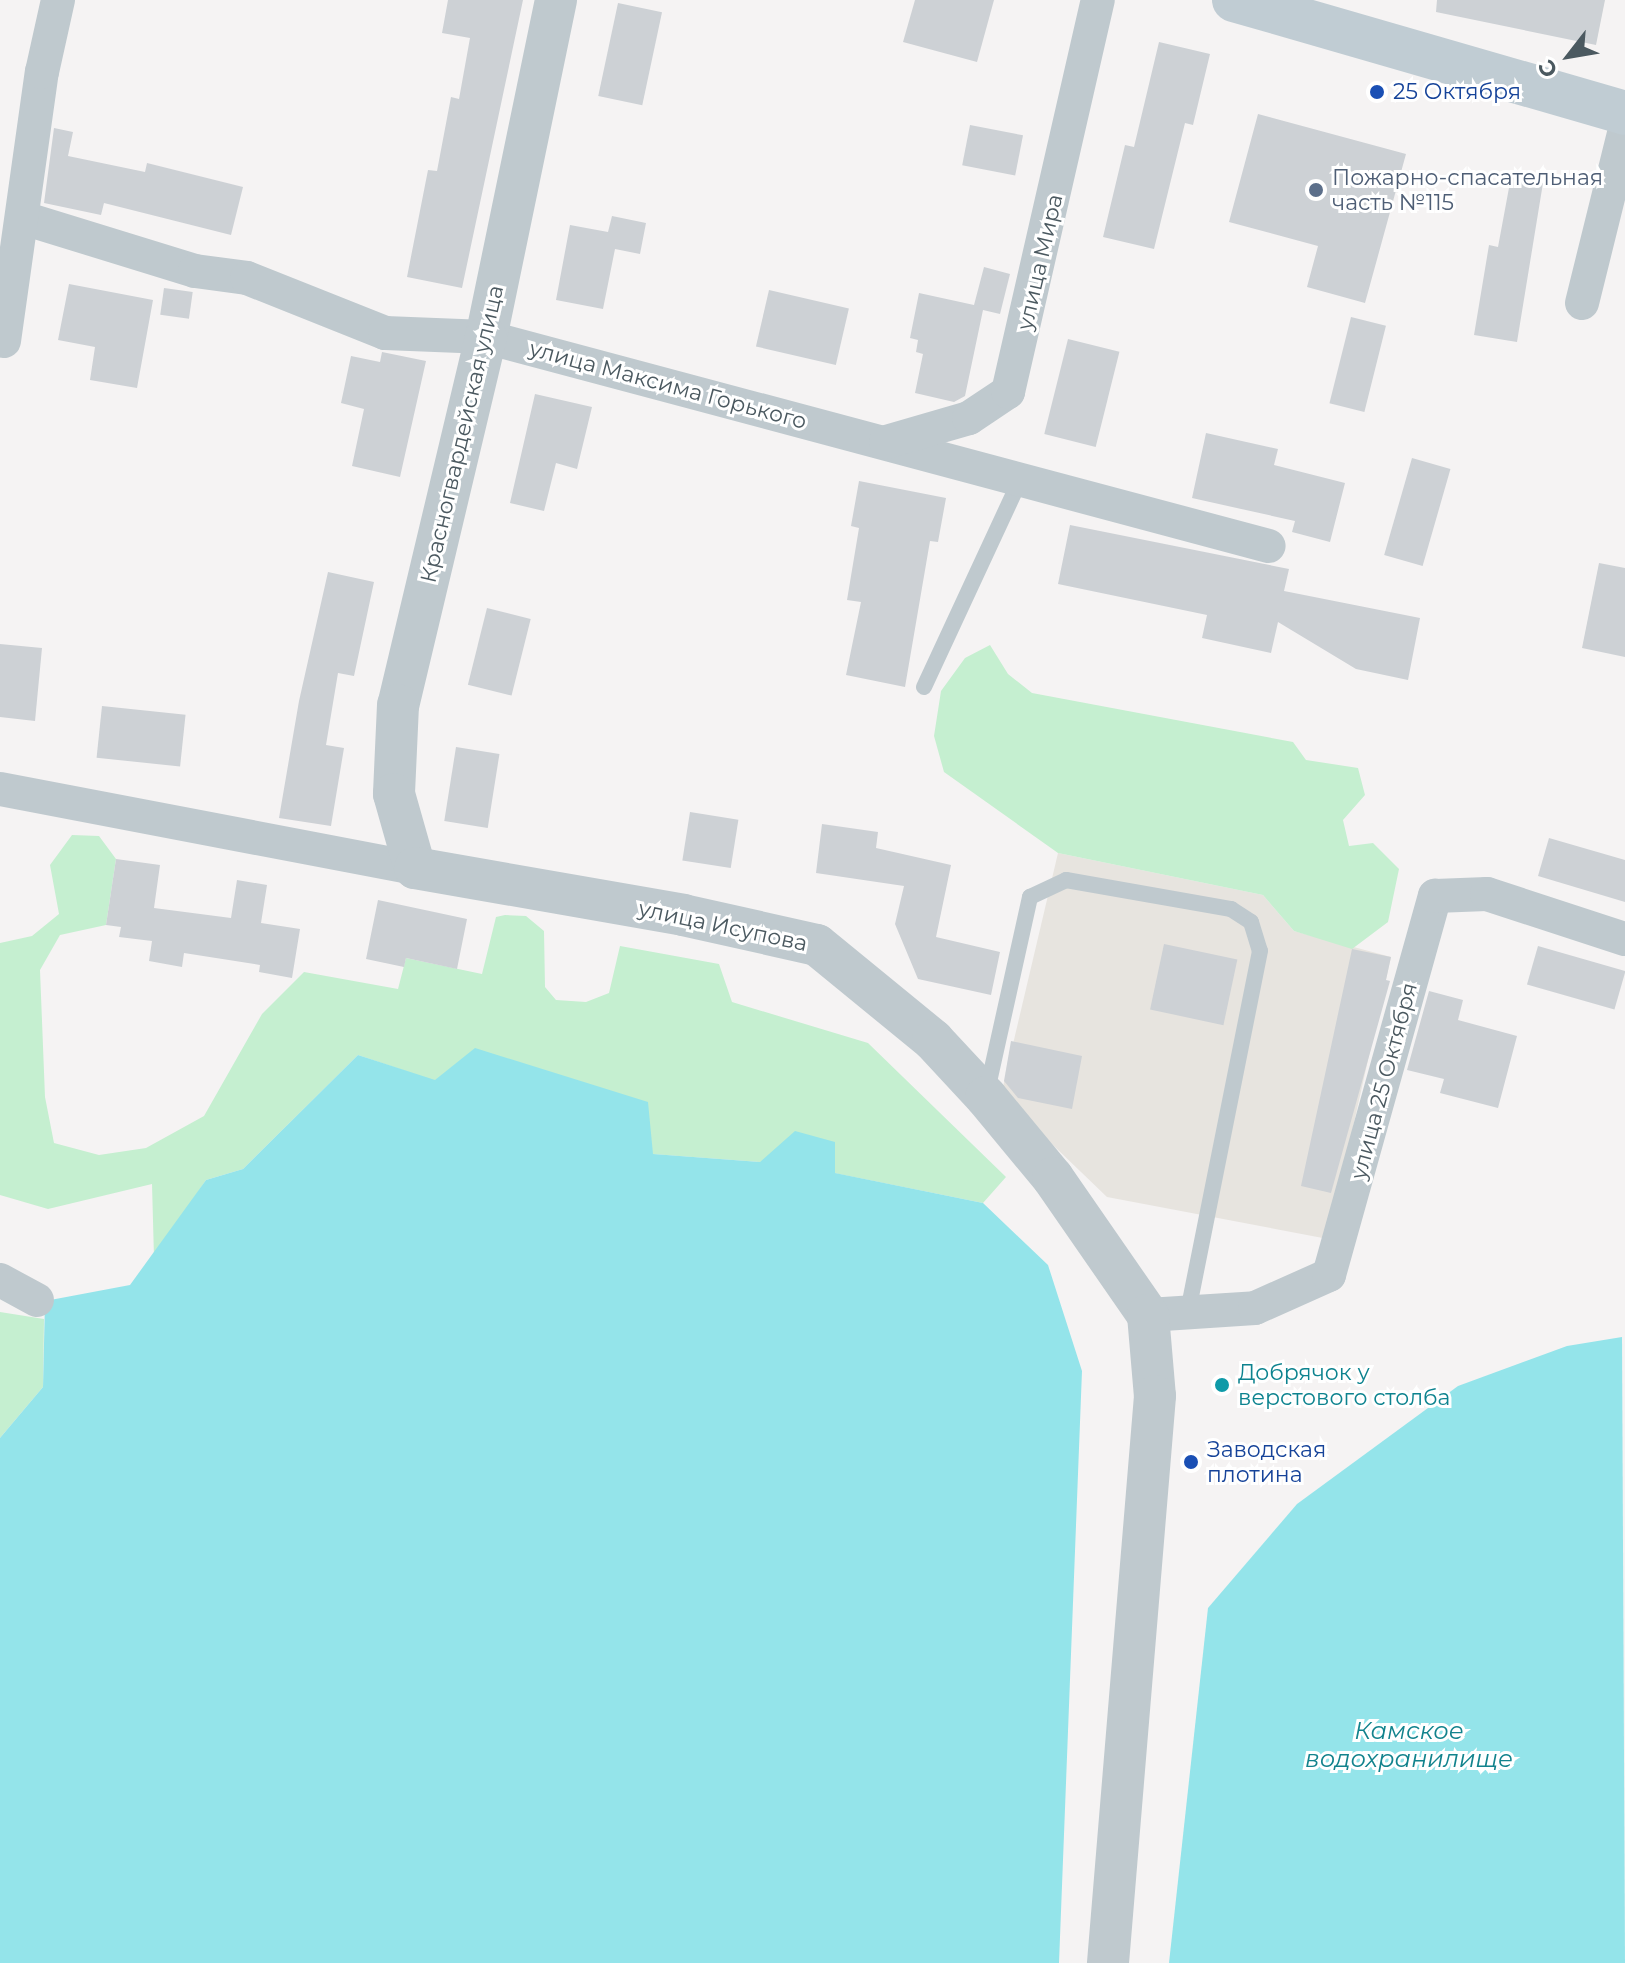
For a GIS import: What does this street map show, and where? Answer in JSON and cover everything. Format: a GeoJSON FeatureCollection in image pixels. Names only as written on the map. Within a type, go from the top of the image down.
{"type":"FeatureCollection","features":[{"type":"Feature","properties":{"kind":"main road"},"geometry":{"type":"LineString","coordinates":[[1234,0],[1625,113]]}},
{"type":"Feature","properties":{"kind":"street"},"geometry":{"type":"LineString","coordinates":[[4,341],[42,72],[58,0]]}},
{"type":"Feature","properties":{"kind":"street","name":"Красногвардейская улица"},"geometry":{"type":"LineString","coordinates":[[415,868],[394,794],[398,705],[486,337],[556,0]]}},
{"type":"Feature","properties":{"kind":"street","name":"улица Мира"},"geometry":{"type":"LineString","coordinates":[[884,442],[969,418],[1008,392],[1098,0]]}},
{"type":"Feature","properties":{"kind":"street"},"geometry":{"type":"LineString","coordinates":[[1582,303],[1625,129]]}},
{"type":"Feature","properties":{"kind":"street","name":"улица Максима Горького"},"geometry":{"type":"LineString","coordinates":[[23,218],[195,271],[247,278],[385,333],[486,337],[1269,546]]}},
{"type":"Feature","properties":{"kind":"street","name":"улица Исупова"},"geometry":{"type":"LineString","coordinates":[[0,789],[415,868],[683,915],[817,945],[933,1040],[986,1097],[1168,1315],[1155,1396],[1108,1963]]}},
{"type":"Feature","properties":{"kind":"street","name":"улица 25 Октября"},"geometry":{"type":"LineString","coordinates":[[1168,1315],[1255,1308],[1329,1275],[1435,896],[1487,894],[1625,939]]}},
{"type":"Feature","properties":{"kind":"street"},"geometry":{"type":"LineString","coordinates":[[0,1280],[37,1300]]}},
{"type":"Feature","properties":{"kind":"lane"},"geometry":{"type":"LineString","coordinates":[[924,687],[1021,478]]}},
{"type":"Feature","properties":{"kind":"lane"},"geometry":{"type":"LineString","coordinates":[[986,1097],[1030,897],[1066,880],[1231,909],[1251,922],[1260,951],[1168,1315]]}},
{"type":"Feature","properties":{"kind":"shaded area"},"geometry":{"type":"Polygon","coordinates":[[[1058,853],[1263,895],[1294,931],[1391,957],[1328,1239],[1107,1197],[1001,1095],[1058,853]]]}},
{"type":"Feature","properties":{"kind":"green space"},"geometry":{"type":"Polygon","coordinates":[[[990,645],[1008,674],[1032,693],[1293,742],[1306,760],[1358,768],[1365,795],[1343,820],[1349,846],[1373,843],[1399,869],[1388,922],[1352,949],[1294,931],[1263,895],[1058,853],[944,772],[934,736],[941,691],[965,658],[990,645]]]}},
{"type":"Feature","properties":{"kind":"green space"},"geometry":{"type":"Polygon","coordinates":[[[72,835],[99,836],[116,859],[106,925],[60,935],[40,970],[45,1097],[54,1143],[99,1155],[146,1148],[204,1116],[262,1014],[304,972],[398,989],[406,958],[482,974],[496,917],[505,915],[526,916],[544,931],[545,987],[556,1000],[586,1002],[609,993],[620,946],[719,964],[732,1002],[868,1043],[1006,1177],[983,1203],[834,1173],[835,1142],[760,1162],[652,1154],[358,1055],[243,1169],[206,1180],[154,1258],[152,1184],[48,1209],[0,1195],[0,943],[32,936],[59,914],[50,865],[72,835]]]}},
{"type":"Feature","properties":{"kind":"green space"},"geometry":{"type":"Polygon","coordinates":[[[0,1312],[44,1319],[43,1387],[0,1438],[0,1312]]]}},
{"type":"Feature","properties":{"kind":"water"},"geometry":{"type":"Polygon","coordinates":[[[475,1048],[648,1102],[653,1154],[760,1162],[795,1131],[835,1142],[835,1173],[983,1203],[1048,1265],[1082,1371],[1059,1963],[0,1963],[0,1438],[43,1387],[45,1301],[130,1285],[206,1180],[243,1169],[358,1055],[435,1080],[475,1048]]]}},
{"type":"Feature","properties":{"kind":"water","name":"Камское водохранилище"},"geometry":{"type":"Polygon","coordinates":[[[1622,1337],[1625,1963],[1169,1963],[1208,1608],[1297,1504],[1458,1386],[1567,1346],[1622,1337]]]}},
{"type":"Feature","properties":{"kind":"building"},"geometry":{"type":"Polygon","coordinates":[[[448,0],[523,0],[462,288],[407,277],[428,170],[437,171],[451,97],[459,99],[470,38],[442,33],[448,0]]]}},
{"type":"Feature","properties":{"kind":"building"},"geometry":{"type":"Polygon","coordinates":[[[915,0],[994,0],[977,62],[903,42],[915,0]]]}},
{"type":"Feature","properties":{"kind":"building"},"geometry":{"type":"Polygon","coordinates":[[[1437,0],[1605,0],[1596,45],[1436,12],[1437,0]]]}},
{"type":"Feature","properties":{"kind":"building"},"geometry":{"type":"Polygon","coordinates":[[[618,3],[662,12],[642,105],[598,96],[618,3]]]}},
{"type":"Feature","properties":{"kind":"building"},"geometry":{"type":"Polygon","coordinates":[[[1159,42],[1210,54],[1193,125],[1185,123],[1154,249],[1103,237],[1125,145],[1134,147],[1159,42]]]}},
{"type":"Feature","properties":{"kind":"building"},"geometry":{"type":"Polygon","coordinates":[[[1258,114],[1406,154],[1365,303],[1307,287],[1318,246],[1229,222],[1258,114]]]}},
{"type":"Feature","properties":{"kind":"building"},"geometry":{"type":"Polygon","coordinates":[[[970,125],[1023,135],[1015,176],[962,165],[970,125]]]}},
{"type":"Feature","properties":{"kind":"building"},"geometry":{"type":"Polygon","coordinates":[[[54,128],[73,132],[68,156],[145,172],[147,163],[243,187],[231,235],[104,203],[101,215],[44,203],[54,128]]]}},
{"type":"Feature","properties":{"kind":"building"},"geometry":{"type":"Polygon","coordinates":[[[1511,177],[1543,183],[1517,342],[1474,335],[1489,245],[1498,247],[1511,177]]]}},
{"type":"Feature","properties":{"kind":"building"},"geometry":{"type":"Polygon","coordinates":[[[612,216],[646,223],[640,254],[615,249],[603,309],[556,300],[570,225],[608,232],[612,216]]]}},
{"type":"Feature","properties":{"kind":"building"},"geometry":{"type":"Polygon","coordinates":[[[984,267],[1010,274],[1000,314],[983,310],[965,396],[954,402],[915,393],[923,354],[916,352],[918,340],[910,338],[919,293],[974,305],[984,267]]]}},
{"type":"Feature","properties":{"kind":"building"},"geometry":{"type":"Polygon","coordinates":[[[69,284],[153,300],[137,388],[90,380],[95,347],[58,340],[69,284]]]}},
{"type":"Feature","properties":{"kind":"building"},"geometry":{"type":"Polygon","coordinates":[[[164,288],[193,292],[189,319],[160,315],[164,288]]]}},
{"type":"Feature","properties":{"kind":"building"},"geometry":{"type":"Polygon","coordinates":[[[769,290],[849,308],[836,365],[756,347],[769,290]]]}},
{"type":"Feature","properties":{"kind":"building"},"geometry":{"type":"Polygon","coordinates":[[[1351,317],[1386,326],[1364,412],[1329,403],[1351,317]]]}},
{"type":"Feature","properties":{"kind":"building"},"geometry":{"type":"Polygon","coordinates":[[[1068,339],[1119,352],[1096,447],[1044,434],[1068,339]]]}},
{"type":"Feature","properties":{"kind":"building"},"geometry":{"type":"Polygon","coordinates":[[[382,352],[426,361],[400,477],[352,466],[364,409],[341,403],[351,356],[380,362],[382,352]]]}},
{"type":"Feature","properties":{"kind":"building"},"geometry":{"type":"Polygon","coordinates":[[[535,394],[592,407],[577,469],[556,463],[544,511],[510,503],[535,394]]]}},
{"type":"Feature","properties":{"kind":"building"},"geometry":{"type":"Polygon","coordinates":[[[1206,433],[1278,449],[1274,465],[1345,483],[1330,542],[1292,532],[1295,521],[1192,498],[1206,433]]]}},
{"type":"Feature","properties":{"kind":"building"},"geometry":{"type":"Polygon","coordinates":[[[1412,458],[1450,469],[1423,566],[1384,555],[1412,458]]]}},
{"type":"Feature","properties":{"kind":"building"},"geometry":{"type":"Polygon","coordinates":[[[859,481],[946,498],[938,542],[930,541],[905,687],[846,675],[861,602],[847,600],[859,528],[851,526],[859,481]]]}},
{"type":"Feature","properties":{"kind":"building"},"geometry":{"type":"Polygon","coordinates":[[[1070,525],[1289,569],[1284,591],[1420,618],[1408,680],[1356,669],[1278,622],[1271,653],[1202,638],[1207,615],[1058,584],[1070,525]]]}},
{"type":"Feature","properties":{"kind":"building"},"geometry":{"type":"Polygon","coordinates":[[[1599,563],[1625,568],[1625,657],[1582,648],[1599,563]]]}},
{"type":"Feature","properties":{"kind":"building"},"geometry":{"type":"Polygon","coordinates":[[[328,572],[374,582],[354,676],[338,673],[326,745],[344,748],[331,826],[279,818],[299,701],[328,572]]]}},
{"type":"Feature","properties":{"kind":"building"},"geometry":{"type":"Polygon","coordinates":[[[487,608],[531,619],[512,696],[468,685],[487,608]]]}},
{"type":"Feature","properties":{"kind":"building"},"geometry":{"type":"Polygon","coordinates":[[[0,644],[42,648],[35,721],[0,717],[0,644]]]}},
{"type":"Feature","properties":{"kind":"building"},"geometry":{"type":"Polygon","coordinates":[[[102,706],[186,715],[180,766],[97,758],[102,706]]]}},
{"type":"Feature","properties":{"kind":"building"},"geometry":{"type":"Polygon","coordinates":[[[456,747],[499,754],[488,828],[444,821],[456,747]]]}},
{"type":"Feature","properties":{"kind":"building"},"geometry":{"type":"Polygon","coordinates":[[[690,812],[738,820],[731,868],[682,860],[690,812]]]}},
{"type":"Feature","properties":{"kind":"building"},"geometry":{"type":"Polygon","coordinates":[[[822,824],[878,832],[876,848],[951,865],[936,937],[1000,952],[991,995],[918,979],[895,924],[904,886],[816,873],[822,824]]]}},
{"type":"Feature","properties":{"kind":"building"},"geometry":{"type":"Polygon","coordinates":[[[1549,838],[1625,860],[1625,902],[1538,876],[1549,838]]]}},
{"type":"Feature","properties":{"kind":"building"},"geometry":{"type":"Polygon","coordinates":[[[116,859],[160,865],[154,908],[231,918],[237,880],[267,885],[261,923],[300,929],[292,978],[259,972],[260,965],[184,953],[182,967],[149,961],[152,941],[119,937],[121,927],[106,925],[116,859]]]}},
{"type":"Feature","properties":{"kind":"building"},"geometry":{"type":"Polygon","coordinates":[[[378,900],[467,919],[457,969],[406,958],[404,967],[366,959],[378,900]]]}},
{"type":"Feature","properties":{"kind":"building"},"geometry":{"type":"Polygon","coordinates":[[[1164,944],[1237,960],[1223,1025],[1150,1010],[1164,944]]]}},
{"type":"Feature","properties":{"kind":"building"},"geometry":{"type":"Polygon","coordinates":[[[1538,946],[1625,971],[1614,1010],[1527,984],[1538,946]]]}},
{"type":"Feature","properties":{"kind":"building"},"geometry":{"type":"Polygon","coordinates":[[[1352,949],[1391,957],[1386,980],[1390,981],[1331,1193],[1301,1186],[1352,949]]]}},
{"type":"Feature","properties":{"kind":"building"},"geometry":{"type":"Polygon","coordinates":[[[1429,991],[1463,1000],[1458,1020],[1517,1036],[1498,1108],[1440,1093],[1444,1079],[1407,1070],[1429,991]]]}},
{"type":"Feature","properties":{"kind":"building"},"geometry":{"type":"Polygon","coordinates":[[[1011,1041],[1082,1056],[1072,1109],[1018,1098],[1004,1081],[1011,1041]]]}},
{"type":"Feature","properties":{"kind":"place","name":"25 Октября"},"geometry":{"type":"Point","coordinates":[1377,92]}},
{"type":"Feature","properties":{"kind":"place","name":"Пожарно-спасательная часть №115"},"geometry":{"type":"Point","coordinates":[1316,190]}},
{"type":"Feature","properties":{"kind":"place","name":"Добрячок у верстового столба"},"geometry":{"type":"Point","coordinates":[1222,1385]}},
{"type":"Feature","properties":{"kind":"place","name":"Заводская плотина"},"geometry":{"type":"Point","coordinates":[1191,1462]}}]}
